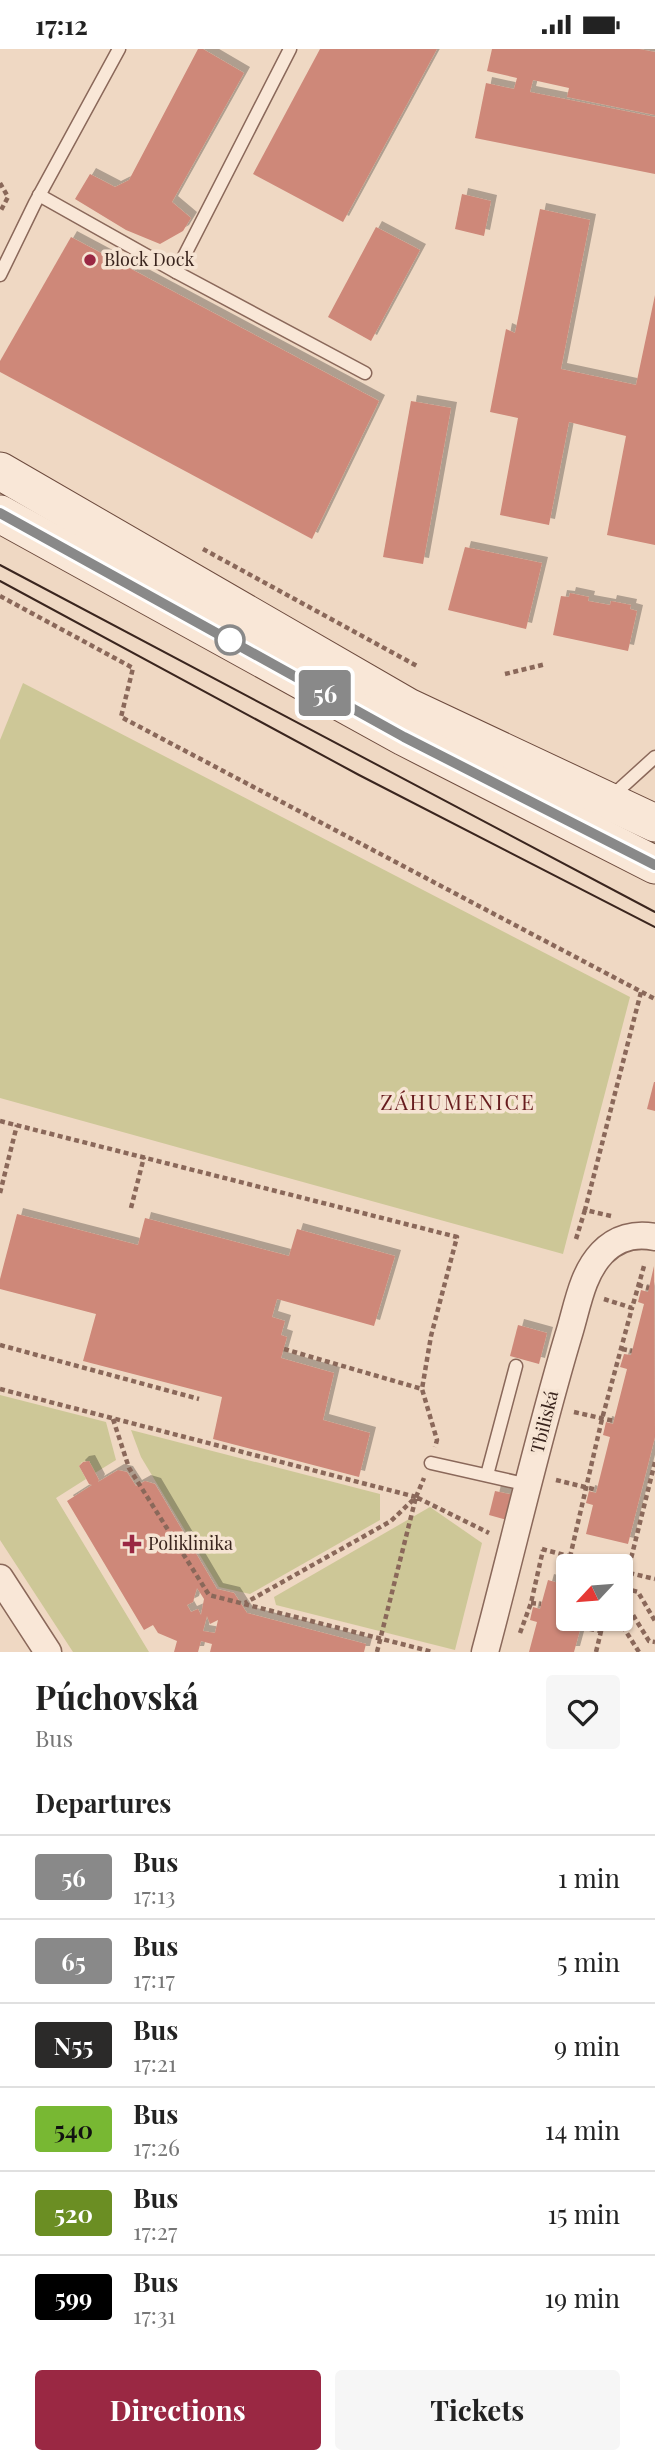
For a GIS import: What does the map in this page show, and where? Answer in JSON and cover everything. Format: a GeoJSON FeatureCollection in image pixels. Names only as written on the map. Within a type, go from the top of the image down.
{"type":"FeatureCollection","features":[{"type":"Feature","properties":{"kind":"main road"},"geometry":{"type":"LineString","coordinates":[[0,471],[408,707],[655,823]]}},
{"type":"Feature","properties":{"kind":"main road"},"geometry":{"type":"LineString","coordinates":[[0,514],[404,737],[655,865]]}},
{"type":"Feature","properties":{"kind":"street","name":"Tbiliská"},"geometry":{"type":"LineString","coordinates":[[485,1652],[584,1281],[611,1245],[639,1234],[655,1237]]}},
{"type":"Feature","properties":{"kind":"street"},"geometry":{"type":"LineString","coordinates":[[0,1579],[48,1652]]}},
{"type":"Feature","properties":{"kind":"lane"},"geometry":{"type":"LineString","coordinates":[[0,275],[39,195],[119,49]]}},
{"type":"Feature","properties":{"kind":"lane"},"geometry":{"type":"LineString","coordinates":[[176,272],[290,49]]}},
{"type":"Feature","properties":{"kind":"lane"},"geometry":{"type":"LineString","coordinates":[[39,195],[365,373]]}},
{"type":"Feature","properties":{"kind":"lane"},"geometry":{"type":"LineString","coordinates":[[607,801],[655,757]]}},
{"type":"Feature","properties":{"kind":"lane"},"geometry":{"type":"LineString","coordinates":[[487,1475],[516,1366]]}},
{"type":"Feature","properties":{"kind":"lane"},"geometry":{"type":"LineString","coordinates":[[431,1463],[529,1485]]}},
{"type":"Feature","properties":{"kind":"path"},"geometry":{"type":"LineString","coordinates":[[0,183],[8,197],[0,212]]}},
{"type":"Feature","properties":{"kind":"path"},"geometry":{"type":"LineString","coordinates":[[0,596],[133,668],[121,717],[655,999]]}},
{"type":"Feature","properties":{"kind":"path"},"geometry":{"type":"LineString","coordinates":[[505,674],[546,664]]}},
{"type":"Feature","properties":{"kind":"path"},"geometry":{"type":"LineString","coordinates":[[612,1217],[585,1210],[640,992]]}},
{"type":"Feature","properties":{"kind":"path"},"geometry":{"type":"LineString","coordinates":[[0,1121],[457,1237],[431,1336],[422,1389],[437,1440],[431,1463],[416,1497],[377,1652]]}},
{"type":"Feature","properties":{"kind":"path"},"geometry":{"type":"LineString","coordinates":[[0,1189],[17,1125]]}},
{"type":"Feature","properties":{"kind":"path"},"geometry":{"type":"LineString","coordinates":[[131,1208],[144,1157]]}},
{"type":"Feature","properties":{"kind":"path"},"geometry":{"type":"LineString","coordinates":[[571,1554],[602,1419],[644,1266]]}},
{"type":"Feature","properties":{"kind":"path"},"geometry":{"type":"LineString","coordinates":[[638,1285],[649,1288]]}},
{"type":"Feature","properties":{"kind":"path"},"geometry":{"type":"LineString","coordinates":[[582,1292],[632,1308]]}},
{"type":"Feature","properties":{"kind":"path"},"geometry":{"type":"LineString","coordinates":[[0,1345],[199,1399]]}},
{"type":"Feature","properties":{"kind":"path"},"geometry":{"type":"LineString","coordinates":[[284,1349],[422,1389]]}},
{"type":"Feature","properties":{"kind":"path"},"geometry":{"type":"LineString","coordinates":[[622,1349],[632,1352]]}},
{"type":"Feature","properties":{"kind":"path"},"geometry":{"type":"LineString","coordinates":[[0,1389],[416,1497],[490,1533]]}},
{"type":"Feature","properties":{"kind":"path"},"geometry":{"type":"LineString","coordinates":[[586,1415],[614,1421]]}},
{"type":"Feature","properties":{"kind":"path"},"geometry":{"type":"LineString","coordinates":[[113,1419],[129,1468],[209,1595],[433,1652]]}},
{"type":"Feature","properties":{"kind":"path"},"geometry":{"type":"LineString","coordinates":[[629,1554],[655,1462]]}},
{"type":"Feature","properties":{"kind":"path"},"geometry":{"type":"LineString","coordinates":[[556,1480],[597,1490]]}},
{"type":"Feature","properties":{"kind":"path"},"geometry":{"type":"LineString","coordinates":[[245,1603],[391,1521],[416,1497]]}},
{"type":"Feature","properties":{"kind":"path"},"geometry":{"type":"LineString","coordinates":[[536,1548],[558,1554]]}},
{"type":"Feature","properties":{"kind":"path"},"geometry":{"type":"LineString","coordinates":[[517,1640],[531,1602],[543,1550]]}},
{"type":"Feature","properties":{"kind":"path"},"geometry":{"type":"LineString","coordinates":[[634,1574],[655,1579]]}},
{"type":"Feature","properties":{"kind":"path"},"geometry":{"type":"LineString","coordinates":[[634,1591],[638,1592],[655,1621]]}},
{"type":"Feature","properties":{"kind":"path"},"geometry":{"type":"LineString","coordinates":[[531,1602],[541,1604]]}},
{"type":"Feature","properties":{"kind":"path"},"geometry":{"type":"LineString","coordinates":[[634,1617],[649,1641],[655,1642]]}},
{"type":"Feature","properties":{"kind":"path"},"geometry":{"type":"LineString","coordinates":[[596,1652],[601,1632],[597,1631]]}},
{"type":"Feature","properties":{"kind":"path"},"geometry":{"type":"LineString","coordinates":[[626,1631],[639,1652]]}},
{"type":"Feature","properties":{"kind":"shaded area"},"geometry":{"type":"Polygon","coordinates":[[[23,683],[630,997],[563,1254],[0,1098],[0,740],[23,683]]]}},
{"type":"Feature","properties":{"kind":"shaded area"},"geometry":{"type":"Polygon","coordinates":[[[0,1395],[106,1422],[116,1460],[95,1473],[89,1461],[82,1462],[79,1466],[86,1479],[56,1498],[149,1652],[73,1652],[0,1540],[0,1395]]]}},
{"type":"Feature","properties":{"kind":"shaded area"},"geometry":{"type":"Polygon","coordinates":[[[131,1430],[380,1494],[380,1520],[250,1594],[219,1587],[141,1457],[131,1430]]]}},
{"type":"Feature","properties":{"kind":"shaded area"},"geometry":{"type":"Polygon","coordinates":[[[430,1507],[482,1543],[455,1650],[276,1605],[274,1597],[430,1507]]]}},
{"type":"Feature","properties":{"kind":"building"},"geometry":{"type":"Polygon","coordinates":[[[198,49],[203,49],[244,73],[172,202],[191,218],[183,231],[160,244],[126,230],[75,199],[90,174],[115,187],[129,180],[198,49]]]}},
{"type":"Feature","properties":{"kind":"building"},"geometry":{"type":"Polygon","coordinates":[[[320,49],[437,49],[343,222],[253,174],[320,49]]]}},
{"type":"Feature","properties":{"kind":"building"},"geometry":{"type":"Polygon","coordinates":[[[492,49],[639,49],[655,52],[655,115],[567,97],[569,88],[533,80],[530,92],[655,117],[655,174],[475,138],[486,83],[514,89],[517,78],[487,71],[492,49]]]}},
{"type":"Feature","properties":{"kind":"building"},"geometry":{"type":"Polygon","coordinates":[[[462,194],[491,201],[484,236],[455,229],[462,194]]]}},
{"type":"Feature","properties":{"kind":"building"},"geometry":{"type":"Polygon","coordinates":[[[540,209],[590,220],[561,369],[636,385],[655,295],[655,545],[607,535],[626,436],[569,422],[549,525],[500,515],[518,418],[490,412],[506,329],[515,333],[540,209]]]}},
{"type":"Feature","properties":{"kind":"building"},"geometry":{"type":"Polygon","coordinates":[[[376,227],[420,250],[371,341],[328,317],[376,227]]]}},
{"type":"Feature","properties":{"kind":"building"},"geometry":{"type":"Polygon","coordinates":[[[71,237],[379,401],[312,539],[0,372],[0,361],[71,237]]]}},
{"type":"Feature","properties":{"kind":"building"},"geometry":{"type":"Polygon","coordinates":[[[411,401],[451,408],[423,564],[383,557],[411,401]]]}},
{"type":"Feature","properties":{"kind":"building"},"geometry":{"type":"Polygon","coordinates":[[[465,547],[542,563],[526,629],[448,610],[465,547]]]}},
{"type":"Feature","properties":{"kind":"building"},"geometry":{"type":"Polygon","coordinates":[[[570,593],[589,597],[588,601],[610,605],[611,601],[631,605],[630,609],[637,611],[628,651],[553,635],[561,596],[569,597],[570,593]]]}},
{"type":"Feature","properties":{"kind":"building"},"geometry":{"type":"Polygon","coordinates":[[[655,1082],[655,1111],[647,1109],[655,1082]]]}},
{"type":"Feature","properties":{"kind":"building"},"geometry":{"type":"Polygon","coordinates":[[[17,1214],[138,1245],[145,1218],[289,1256],[297,1229],[395,1256],[374,1326],[277,1299],[272,1317],[285,1321],[281,1335],[287,1337],[281,1358],[334,1373],[323,1420],[370,1433],[359,1477],[213,1439],[222,1397],[83,1361],[96,1314],[0,1289],[0,1279],[17,1214]]]}},
{"type":"Feature","properties":{"kind":"building"},"geometry":{"type":"Polygon","coordinates":[[[654,1266],[655,1437],[628,1544],[586,1534],[593,1505],[586,1503],[589,1491],[596,1493],[610,1437],[603,1435],[606,1422],[613,1424],[627,1369],[620,1367],[624,1354],[631,1355],[644,1304],[638,1302],[641,1290],[648,1292],[654,1266]]]}},
{"type":"Feature","properties":{"kind":"building"},"geometry":{"type":"Polygon","coordinates":[[[518,1325],[547,1333],[539,1364],[510,1356],[518,1325]]]}},
{"type":"Feature","properties":{"kind":"building","name":"Poliklinika"},"geometry":{"type":"Polygon","coordinates":[[[89,1461],[98,1482],[118,1470],[127,1472],[136,1486],[145,1481],[155,1484],[217,1589],[234,1593],[247,1613],[366,1644],[364,1652],[210,1652],[212,1644],[201,1641],[198,1652],[174,1652],[177,1641],[158,1633],[153,1625],[144,1630],[67,1501],[92,1485],[79,1466],[89,1461]],[[197,1588],[193,1602],[187,1605],[191,1612],[198,1609],[201,1615],[204,1599],[197,1588]],[[207,1616],[203,1631],[215,1633],[218,1620],[210,1624],[207,1616]]]}},
{"type":"Feature","properties":{"kind":"building"},"geometry":{"type":"Polygon","coordinates":[[[495,1491],[514,1495],[507,1520],[489,1515],[495,1491]]]}},
{"type":"Feature","properties":{"kind":"building"},"geometry":{"type":"Polygon","coordinates":[[[548,1580],[556,1582],[556,1631],[580,1631],[574,1652],[529,1652],[537,1622],[530,1620],[533,1607],[540,1609],[548,1580]]]}},
{"type":"Feature","properties":{"kind":"tram line"},"geometry":{"type":"LineString","coordinates":[[0,565],[655,912]]}},
{"type":"Feature","properties":{"kind":"tram line"},"geometry":{"type":"LineString","coordinates":[[0,581],[359,775],[655,927]]}},
{"type":"Feature","properties":{"kind":"bus line","name":"56"},"geometry":{"type":"LineString","coordinates":[[0,513],[404,737],[655,865]]}},
{"type":"Feature","properties":{"kind":"place","name":"Block Dock"},"geometry":{"type":"Point","coordinates":[90,260]}},
{"type":"Feature","properties":{"kind":"place","name":"Poliklinika"},"geometry":{"type":"Point","coordinates":[132,1544]}},
{"type":"Feature","properties":{"kind":"district","name":"ZÁHUMENICE"},"geometry":{"type":"Point","coordinates":[458,1103]}}]}
